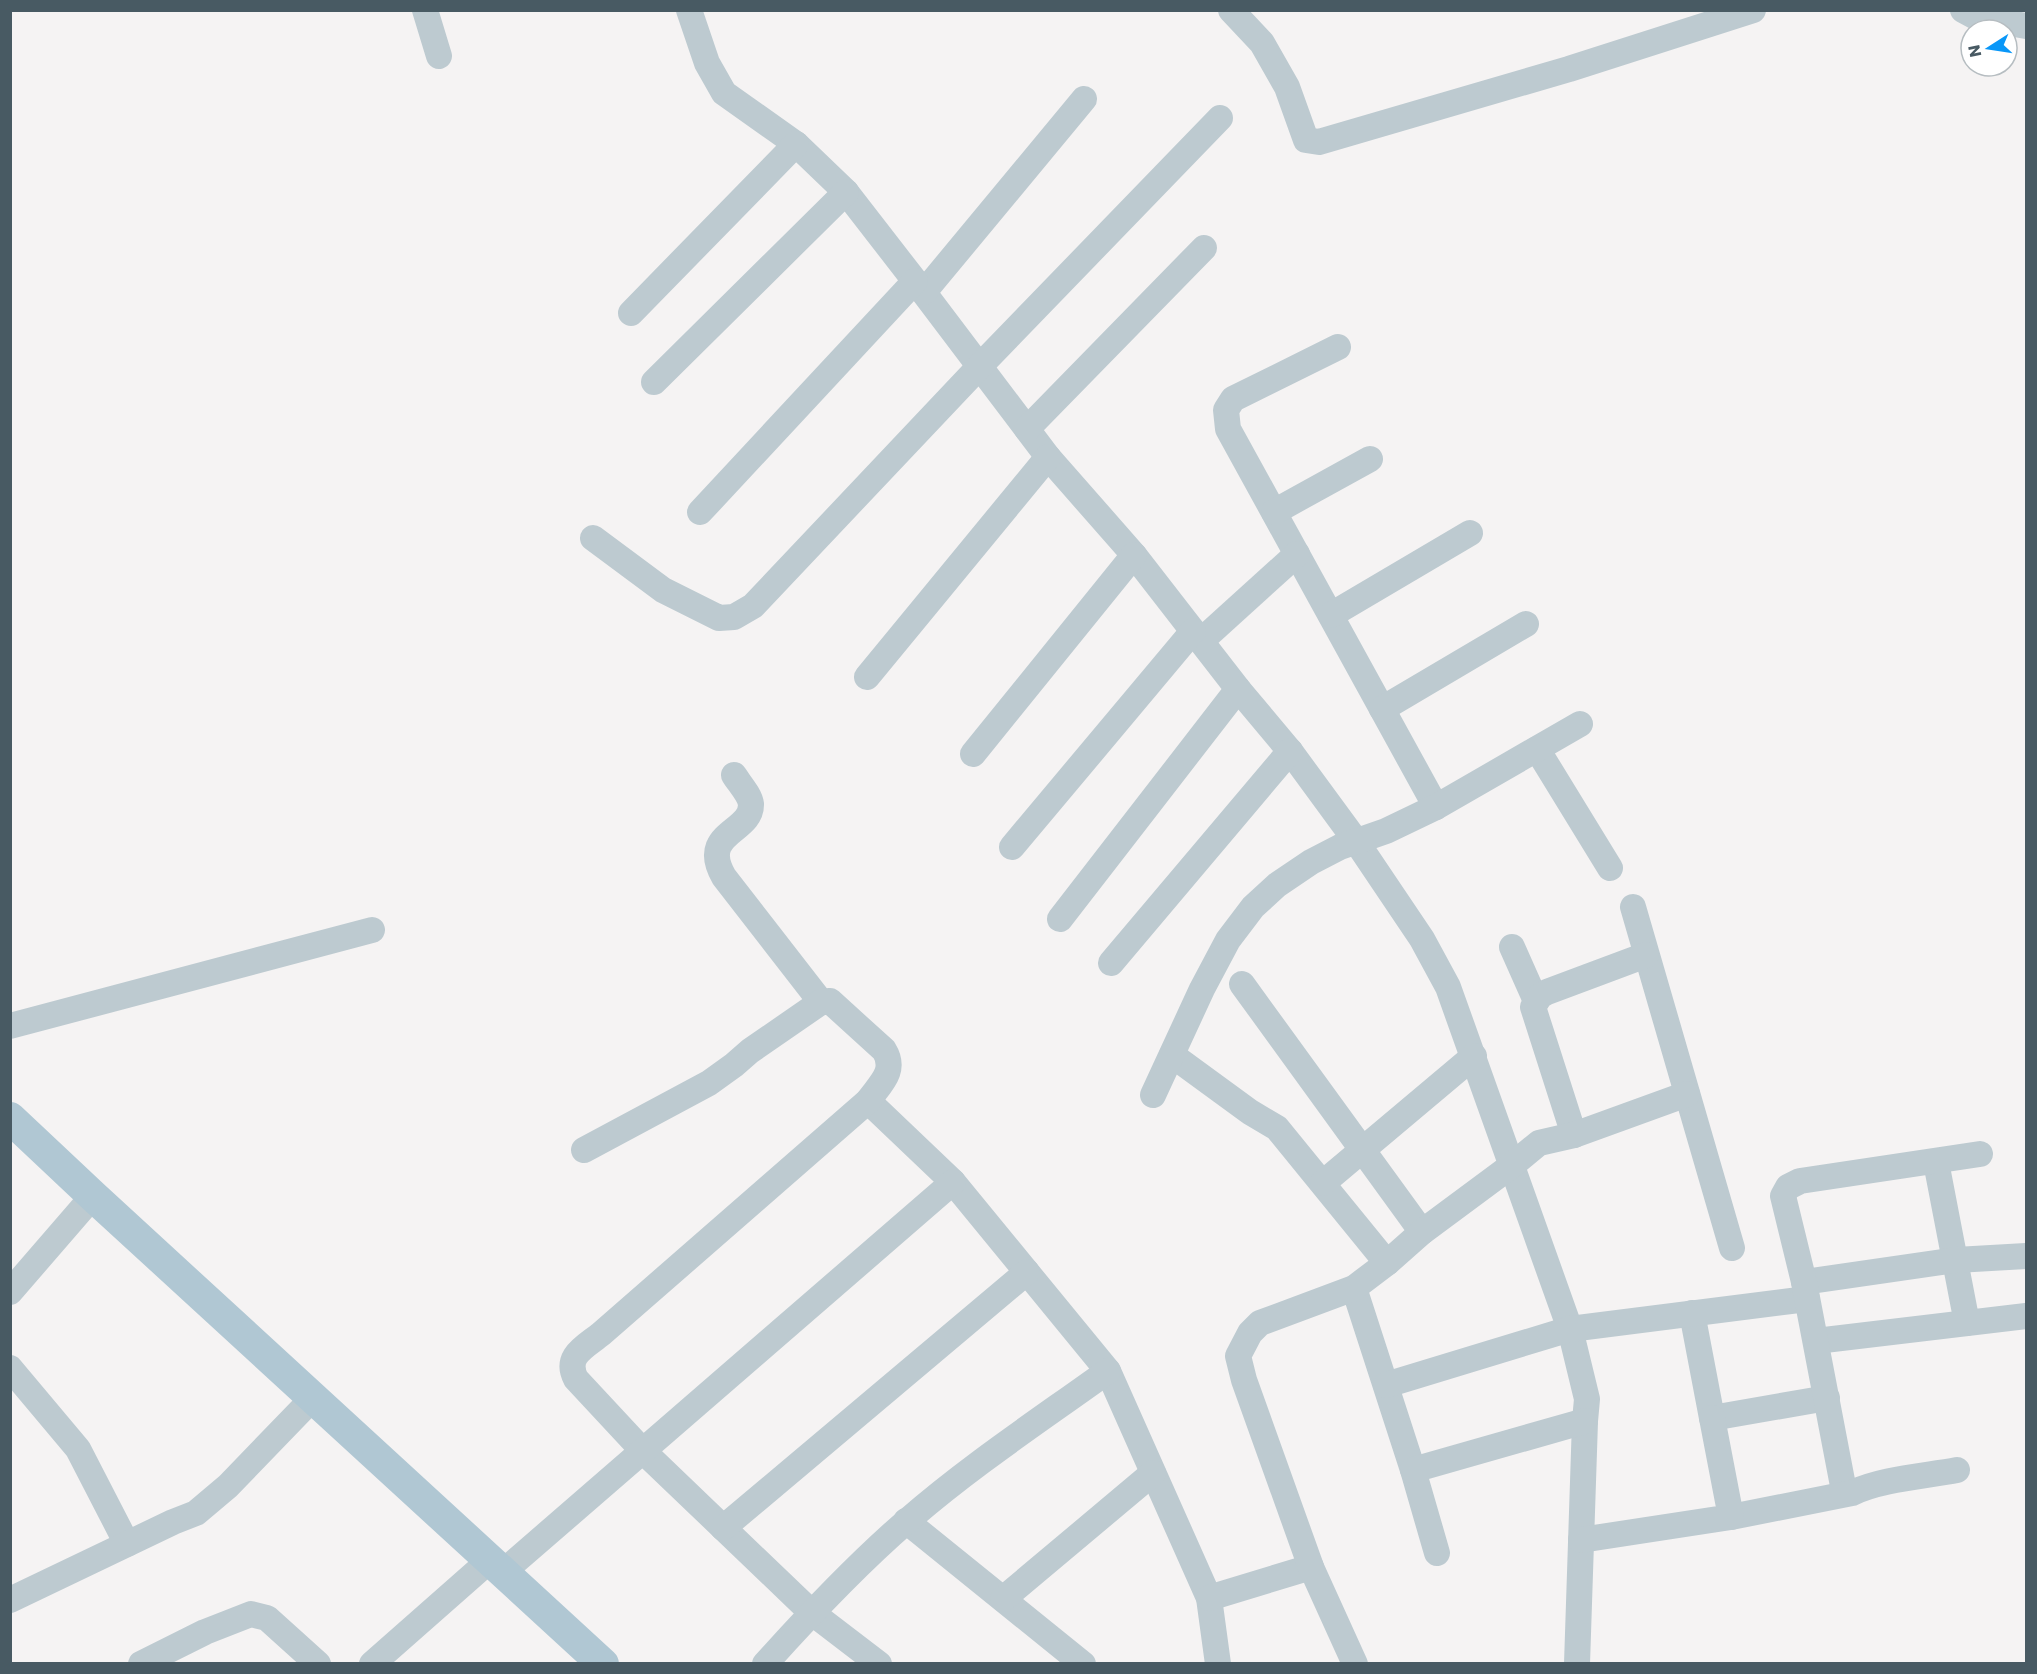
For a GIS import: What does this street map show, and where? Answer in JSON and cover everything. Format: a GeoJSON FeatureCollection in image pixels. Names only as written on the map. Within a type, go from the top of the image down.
{"type":"FeatureCollection","features":[{"type":"Feature","properties":{"kind":"main road"},"geometry":{"type":"LineString","coordinates":[[10,1118],[603,1664]]}},
{"type":"Feature","properties":{"kind":"street"},"geometry":{"type":"LineString","coordinates":[[425,10],[440,56]]}},
{"type":"Feature","properties":{"kind":"street"},"geometry":{"type":"LineString","coordinates":[[689,10],[707,63],[724,93],[796,144],[846,192],[920,286],[1048,457],[1134,555],[1238,689],[1290,751],[1356,841],[1422,939],[1449,987],[1570,1329],[1587,1399],[1584,1421],[1577,1664]]}},
{"type":"Feature","properties":{"kind":"street"},"geometry":{"type":"LineString","coordinates":[[1231,10],[1262,43],[1287,87],[1306,140],[1319,142],[1569,69],[1753,10]]}},
{"type":"Feature","properties":{"kind":"street"},"geometry":{"type":"LineString","coordinates":[[1963,10],[1976,17],[2026,26]]}},
{"type":"Feature","properties":{"kind":"street"},"geometry":{"type":"LineString","coordinates":[[700,512],[920,286],[1084,99]]}},
{"type":"Feature","properties":{"kind":"street"},"geometry":{"type":"LineString","coordinates":[[593,538],[663,590],[719,618],[734,617],[753,606],[979,367],[1220,118]]}},
{"type":"Feature","properties":{"kind":"street"},"geometry":{"type":"LineString","coordinates":[[631,313],[796,144]]}},
{"type":"Feature","properties":{"kind":"street"},"geometry":{"type":"LineString","coordinates":[[654,382],[846,192]]}},
{"type":"Feature","properties":{"kind":"street"},"geometry":{"type":"LineString","coordinates":[[1027,429],[1204,248]]}},
{"type":"Feature","properties":{"kind":"street"},"geometry":{"type":"LineString","coordinates":[[1338,347],[1233,399],[1226,410],[1228,429],[1436,807]]}},
{"type":"Feature","properties":{"kind":"street"},"geometry":{"type":"LineString","coordinates":[[867,677],[1048,457]]}},
{"type":"Feature","properties":{"kind":"street"},"geometry":{"type":"LineString","coordinates":[[1274,512],[1370,459]]}},
{"type":"Feature","properties":{"kind":"street"},"geometry":{"type":"LineString","coordinates":[[1331,615],[1470,532]]}},
{"type":"Feature","properties":{"kind":"street"},"geometry":{"type":"LineString","coordinates":[[1012,847],[1197,636],[1297,554]]}},
{"type":"Feature","properties":{"kind":"street"},"geometry":{"type":"LineString","coordinates":[[973,754],[1134,555]]}},
{"type":"Feature","properties":{"kind":"street"},"geometry":{"type":"LineString","coordinates":[[1382,709],[1526,624]]}},
{"type":"Feature","properties":{"kind":"street"},"geometry":{"type":"LineString","coordinates":[[1060,919],[1238,689]]}},
{"type":"Feature","properties":{"kind":"street"},"geometry":{"type":"LineString","coordinates":[[1153,1095],[1202,989],[1228,940],[1253,907],[1277,885],[1311,862],[1356,841],[1386,831],[1436,807],[1580,724]]}},
{"type":"Feature","properties":{"kind":"street"},"geometry":{"type":"LineString","coordinates":[[1537,749],[1610,868]]}},
{"type":"Feature","properties":{"kind":"street"},"geometry":{"type":"LineString","coordinates":[[1111,963],[1290,751]]}},
{"type":"Feature","properties":{"kind":"street"},"geometry":{"type":"LineString","coordinates":[[734,776],[751,802],[750,813],[721,842],[717,853],[718,866],[724,877],[821,1002]]}},
{"type":"Feature","properties":{"kind":"street"},"geometry":{"type":"LineString","coordinates":[[1633,907],[1732,1248]]}},
{"type":"Feature","properties":{"kind":"street"},"geometry":{"type":"LineString","coordinates":[[10,1026],[372,930]]}},
{"type":"Feature","properties":{"kind":"street"},"geometry":{"type":"LineString","coordinates":[[1512,946],[1536,1001]]}},
{"type":"Feature","properties":{"kind":"street"},"geometry":{"type":"LineString","coordinates":[[1574,1135],[1533,1007],[1540,996],[1547,992],[1646,955]]}},
{"type":"Feature","properties":{"kind":"street"},"geometry":{"type":"LineString","coordinates":[[1242,984],[1422,1232]]}},
{"type":"Feature","properties":{"kind":"street"},"geometry":{"type":"LineString","coordinates":[[584,1150],[709,1083],[750,1051],[821,1002],[830,1001],[884,1050],[890,1059],[890,1070],[868,1101],[602,1334],[578,1352],[573,1359],[572,1371],[576,1379],[643,1451],[811,1612],[879,1664]]}},
{"type":"Feature","properties":{"kind":"street"},"geometry":{"type":"LineString","coordinates":[[1172,1055],[1250,1112],[1277,1128],[1387,1263]]}},
{"type":"Feature","properties":{"kind":"street"},"geometry":{"type":"LineString","coordinates":[[1323,1184],[1474,1056]]}},
{"type":"Feature","properties":{"kind":"street"},"geometry":{"type":"LineString","coordinates":[[1354,1664],[1311,1567],[1246,1386],[1238,1356],[1250,1333],[1260,1323],[1354,1288],[1422,1232],[1511,1167],[1539,1143],[1574,1135],[1687,1094]]}},
{"type":"Feature","properties":{"kind":"street"},"geometry":{"type":"LineString","coordinates":[[868,1101],[953,1182],[1108,1371],[1209,1598],[1218,1664]]}},
{"type":"Feature","properties":{"kind":"street"},"geometry":{"type":"LineString","coordinates":[[1847,1493],[1844,1491],[1806,1291],[1783,1196],[1788,1187],[1800,1181],[1980,1154]]}},
{"type":"Feature","properties":{"kind":"street"},"geometry":{"type":"LineString","coordinates":[[1936,1162],[1967,1323]]}},
{"type":"Feature","properties":{"kind":"street"},"geometry":{"type":"LineString","coordinates":[[372,1664],[643,1451],[953,1182]]}},
{"type":"Feature","properties":{"kind":"street"},"geometry":{"type":"LineString","coordinates":[[10,1292],[93,1196]]}},
{"type":"Feature","properties":{"kind":"street"},"geometry":{"type":"LineString","coordinates":[[1386,1385],[1570,1329],[1692,1313],[1956,1260],[2026,1256]]}},
{"type":"Feature","properties":{"kind":"street"},"geometry":{"type":"LineString","coordinates":[[723,1528],[1027,1272]]}},
{"type":"Feature","properties":{"kind":"street"},"geometry":{"type":"LineString","coordinates":[[1354,1288],[1413,1470],[1437,1553]]}},
{"type":"Feature","properties":{"kind":"street"},"geometry":{"type":"LineString","coordinates":[[1692,1313],[1731,1517]]}},
{"type":"Feature","properties":{"kind":"street"},"geometry":{"type":"LineString","coordinates":[[1816,1341],[2026,1316]]}},
{"type":"Feature","properties":{"kind":"street"},"geometry":{"type":"LineString","coordinates":[[10,1368],[78,1449],[127,1544]]}},
{"type":"Feature","properties":{"kind":"street"},"geometry":{"type":"LineString","coordinates":[[765,1664],[811,1612],[906,1521],[975,1467],[1108,1371]]}},
{"type":"Feature","properties":{"kind":"street"},"geometry":{"type":"LineString","coordinates":[[11,1597],[196,1512],[228,1486],[313,1398]]}},
{"type":"Feature","properties":{"kind":"street"},"geometry":{"type":"LineString","coordinates":[[1712,1418],[1827,1398]]}},
{"type":"Feature","properties":{"kind":"street"},"geometry":{"type":"LineString","coordinates":[[1413,1470],[1584,1421]]}},
{"type":"Feature","properties":{"kind":"street"},"geometry":{"type":"LineString","coordinates":[[1581,1540],[1731,1517],[1900,1480],[1957,1470]]}},
{"type":"Feature","properties":{"kind":"street"},"geometry":{"type":"LineString","coordinates":[[1003,1599],[1153,1473]]}},
{"type":"Feature","properties":{"kind":"street"},"geometry":{"type":"LineString","coordinates":[[906,1521],[1083,1664]]}},
{"type":"Feature","properties":{"kind":"street"},"geometry":{"type":"LineString","coordinates":[[1209,1598],[1311,1567]]}},
{"type":"Feature","properties":{"kind":"street"},"geometry":{"type":"LineString","coordinates":[[141,1664],[206,1632],[251,1614],[267,1618],[318,1664]]}}]}
